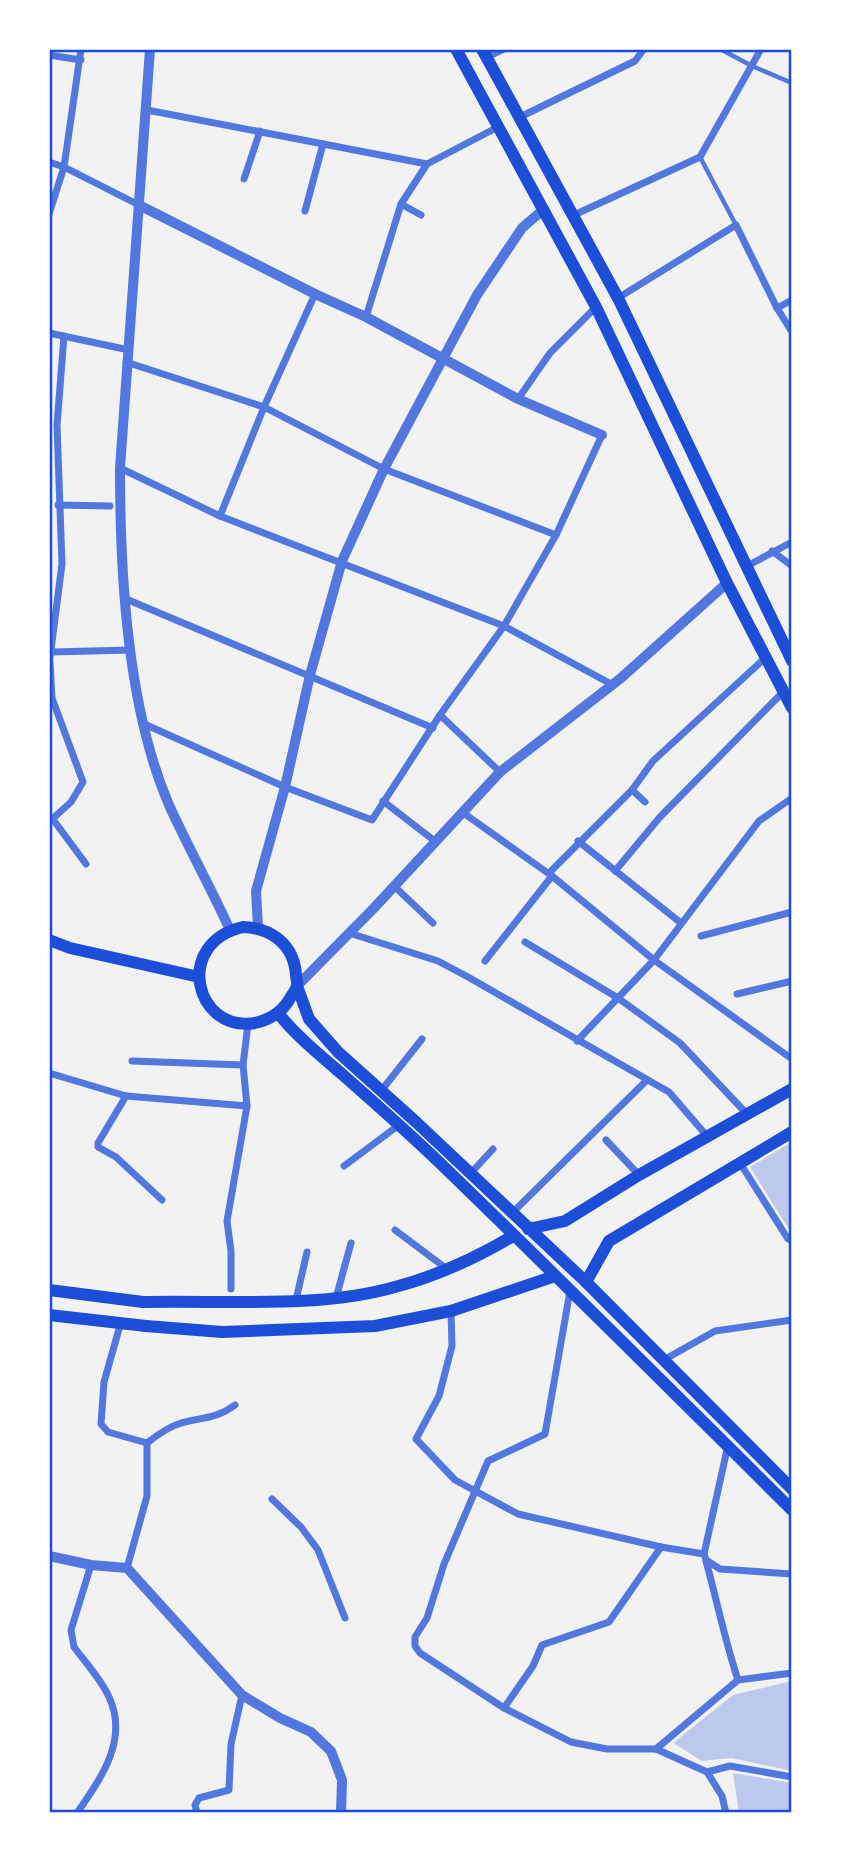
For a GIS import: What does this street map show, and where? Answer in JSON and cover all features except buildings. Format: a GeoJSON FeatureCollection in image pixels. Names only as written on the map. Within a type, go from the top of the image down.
{"type":"FeatureCollection","features":[{"type":"Feature","properties":{"kind":"main road"},"geometry":{"type":"LineString","coordinates":[[455,49],[596,307],[727,583],[792,708]]}},
{"type":"Feature","properties":{"kind":"main road"},"geometry":{"type":"LineString","coordinates":[[485,53],[618,298],[792,661]]}},
{"type":"Feature","properties":{"kind":"main road"},"geometry":{"type":"LineString","coordinates":[[297,986],[278,1013],[264,1021],[248,1024],[234,1022],[209,1005],[202,992],[200,962],[217,938],[230,930],[257,928],[271,933],[283,942],[296,968],[297,986],[309,1019],[338,1052],[586,1282],[792,1489]]}},
{"type":"Feature","properties":{"kind":"main road"},"geometry":{"type":"LineString","coordinates":[[49,940],[70,948],[199,977]]}},
{"type":"Feature","properties":{"kind":"main road"},"geometry":{"type":"LineString","coordinates":[[278,1013],[298,1037],[399,1125],[488,1208],[513,1236],[728,1444],[792,1510]]}},
{"type":"Feature","properties":{"kind":"main road"},"geometry":{"type":"LineString","coordinates":[[528,1230],[565,1222],[639,1175],[792,1089]]}},
{"type":"Feature","properties":{"kind":"main road"},"geometry":{"type":"LineString","coordinates":[[586,1282],[609,1241],[792,1132]]}},
{"type":"Feature","properties":{"kind":"main road"},"geometry":{"type":"LineString","coordinates":[[49,1290],[143,1302],[336,1298],[393,1288],[448,1270],[482,1255],[513,1236]]}},
{"type":"Feature","properties":{"kind":"main road"},"geometry":{"type":"LineString","coordinates":[[49,1315],[222,1332],[363,1327],[451,1311],[555,1276]]}},
{"type":"Feature","properties":{"kind":"street"},"geometry":{"type":"LineString","coordinates":[[49,214],[64,167],[81,49]]}},
{"type":"Feature","properties":{"kind":"street"},"geometry":{"type":"LineString","coordinates":[[150,49],[120,468],[120,517],[130,650],[142,723],[169,804],[230,930]]}},
{"type":"Feature","properties":{"kind":"street"},"geometry":{"type":"LineString","coordinates":[[485,53],[504,49]]}},
{"type":"Feature","properties":{"kind":"street"},"geometry":{"type":"LineString","coordinates":[[520,117],[635,61],[644,49]]}},
{"type":"Feature","properties":{"kind":"street"},"geometry":{"type":"LineString","coordinates":[[574,215],[700,158],[761,49]]}},
{"type":"Feature","properties":{"kind":"street"},"geometry":{"type":"LineString","coordinates":[[49,55],[81,60]]}},
{"type":"Feature","properties":{"kind":"street"},"geometry":{"type":"LineString","coordinates":[[147,110],[427,164]]}},
{"type":"Feature","properties":{"kind":"street"},"geometry":{"type":"LineString","coordinates":[[366,317],[401,204],[427,164],[498,127]]}},
{"type":"Feature","properties":{"kind":"street"},"geometry":{"type":"LineString","coordinates":[[244,179],[260,131]]}},
{"type":"Feature","properties":{"kind":"street"},"geometry":{"type":"LineString","coordinates":[[305,211],[323,144]]}},
{"type":"Feature","properties":{"kind":"street"},"geometry":{"type":"LineString","coordinates":[[49,162],[366,317],[518,399],[602,435],[556,535],[504,626],[440,715],[372,820],[285,787],[142,723]]}},
{"type":"Feature","properties":{"kind":"street"},"geometry":{"type":"LineString","coordinates":[[401,204],[421,215]]}},
{"type":"Feature","properties":{"kind":"street"},"geometry":{"type":"LineString","coordinates":[[257,928],[256,891],[285,787],[310,675],[342,561],[384,469],[477,295],[522,228],[544,209]]}},
{"type":"Feature","properties":{"kind":"street"},"geometry":{"type":"LineString","coordinates":[[618,298],[736,225],[777,308],[792,332]]}},
{"type":"Feature","properties":{"kind":"street"},"geometry":{"type":"LineString","coordinates":[[220,516],[264,407],[315,294]]}},
{"type":"Feature","properties":{"kind":"street"},"geometry":{"type":"LineString","coordinates":[[777,308],[792,300]]}},
{"type":"Feature","properties":{"kind":"street"},"geometry":{"type":"LineString","coordinates":[[518,399],[550,352],[596,307]]}},
{"type":"Feature","properties":{"kind":"street"},"geometry":{"type":"LineString","coordinates":[[49,333],[129,350]]}},
{"type":"Feature","properties":{"kind":"street"},"geometry":{"type":"LineString","coordinates":[[64,336],[57,425],[62,564],[50,664],[52,698],[83,782],[71,802],[50,820],[86,864]]}},
{"type":"Feature","properties":{"kind":"street"},"geometry":{"type":"LineString","coordinates":[[126,362],[264,407],[384,469],[556,535]]}},
{"type":"Feature","properties":{"kind":"street"},"geometry":{"type":"LineString","coordinates":[[120,468],[220,516],[342,561],[504,626],[613,685]]}},
{"type":"Feature","properties":{"kind":"street"},"geometry":{"type":"LineString","coordinates":[[58,505],[110,506]]}},
{"type":"Feature","properties":{"kind":"street"},"geometry":{"type":"LineString","coordinates":[[747,566],[792,542]]}},
{"type":"Feature","properties":{"kind":"street"},"geometry":{"type":"LineString","coordinates":[[772,551],[792,566]]}},
{"type":"Feature","properties":{"kind":"street"},"geometry":{"type":"LineString","coordinates":[[297,986],[500,772],[613,685],[727,583]]}},
{"type":"Feature","properties":{"kind":"street"},"geometry":{"type":"LineString","coordinates":[[126,599],[433,728]]}},
{"type":"Feature","properties":{"kind":"street"},"geometry":{"type":"LineString","coordinates":[[52,652],[130,650]]}},
{"type":"Feature","properties":{"kind":"street"},"geometry":{"type":"LineString","coordinates":[[485,961],[579,841],[632,790],[653,761],[765,658]]}},
{"type":"Feature","properties":{"kind":"street"},"geometry":{"type":"LineString","coordinates":[[615,871],[660,817],[784,691]]}},
{"type":"Feature","properties":{"kind":"street"},"geometry":{"type":"LineString","coordinates":[[440,715],[500,772]]}},
{"type":"Feature","properties":{"kind":"street"},"geometry":{"type":"LineString","coordinates":[[632,790],[645,802]]}},
{"type":"Feature","properties":{"kind":"street"},"geometry":{"type":"LineString","coordinates":[[577,1041],[654,960],[759,821],[792,798]]}},
{"type":"Feature","properties":{"kind":"street"},"geometry":{"type":"LineString","coordinates":[[383,801],[436,842]]}},
{"type":"Feature","properties":{"kind":"street"},"geometry":{"type":"LineString","coordinates":[[462,812],[551,874],[654,960],[792,1059]]}},
{"type":"Feature","properties":{"kind":"street"},"geometry":{"type":"LineString","coordinates":[[579,841],[681,923]]}},
{"type":"Feature","properties":{"kind":"street"},"geometry":{"type":"LineString","coordinates":[[394,886],[433,923]]}},
{"type":"Feature","properties":{"kind":"street"},"geometry":{"type":"LineString","coordinates":[[701,936],[792,912]]}},
{"type":"Feature","properties":{"kind":"street"},"geometry":{"type":"LineString","coordinates":[[349,933],[438,961],[669,1092],[707,1136]]}},
{"type":"Feature","properties":{"kind":"street"},"geometry":{"type":"LineString","coordinates":[[525,942],[618,998],[680,1043],[747,1114]]}},
{"type":"Feature","properties":{"kind":"street"},"geometry":{"type":"LineString","coordinates":[[737,994],[792,981]]}},
{"type":"Feature","properties":{"kind":"street"},"geometry":{"type":"LineString","coordinates":[[231,1289],[231,1251],[226,1221],[247,1106],[243,1065],[248,1024]]}},
{"type":"Feature","properties":{"kind":"street"},"geometry":{"type":"LineString","coordinates":[[382,1091],[422,1039]]}},
{"type":"Feature","properties":{"kind":"street"},"geometry":{"type":"LineString","coordinates":[[132,1061],[243,1065]]}},
{"type":"Feature","properties":{"kind":"street"},"geometry":{"type":"LineString","coordinates":[[49,1073],[126,1096],[247,1106]]}},
{"type":"Feature","properties":{"kind":"street"},"geometry":{"type":"LineString","coordinates":[[512,1213],[647,1080]]}},
{"type":"Feature","properties":{"kind":"street"},"geometry":{"type":"LineString","coordinates":[[126,1096],[98,1147],[116,1157],[162,1200]]}},
{"type":"Feature","properties":{"kind":"street"},"geometry":{"type":"LineString","coordinates":[[344,1166],[399,1125]]}},
{"type":"Feature","properties":{"kind":"street"},"geometry":{"type":"LineString","coordinates":[[606,1140],[639,1175]]}},
{"type":"Feature","properties":{"kind":"street"},"geometry":{"type":"LineString","coordinates":[[470,1174],[493,1149]]}},
{"type":"Feature","properties":{"kind":"street"},"geometry":{"type":"LineString","coordinates":[[740,1163],[788,1239],[792,1240]]}},
{"type":"Feature","properties":{"kind":"street"},"geometry":{"type":"LineString","coordinates":[[395,1230],[448,1270]]}},
{"type":"Feature","properties":{"kind":"street"},"geometry":{"type":"LineString","coordinates":[[336,1298],[351,1243]]}},
{"type":"Feature","properties":{"kind":"street"},"geometry":{"type":"LineString","coordinates":[[296,1300],[307,1252]]}},
{"type":"Feature","properties":{"kind":"street"},"geometry":{"type":"LineString","coordinates":[[570,1290],[545,1434],[488,1461],[444,1564],[427,1618],[415,1637],[415,1646],[420,1653],[504,1708],[570,1742],[607,1749],[656,1749],[707,1772],[722,1796],[726,1813]]}},
{"type":"Feature","properties":{"kind":"street"},"geometry":{"type":"LineString","coordinates":[[451,1311],[452,1346],[439,1396],[416,1439],[454,1480],[518,1514],[705,1557],[720,1569],[792,1574]]}},
{"type":"Feature","properties":{"kind":"street"},"geometry":{"type":"LineString","coordinates":[[666,1362],[669,1357],[715,1331],[792,1320]]}},
{"type":"Feature","properties":{"kind":"street"},"geometry":{"type":"LineString","coordinates":[[121,1322],[104,1382],[101,1424],[108,1432],[147,1443],[181,1423],[222,1415],[235,1405]]}},
{"type":"Feature","properties":{"kind":"street"},"geometry":{"type":"LineString","coordinates":[[127,1568],[147,1496],[147,1443]]}},
{"type":"Feature","properties":{"kind":"street"},"geometry":{"type":"LineString","coordinates":[[728,1444],[705,1557],[723,1622],[726,1646],[738,1680]]}},
{"type":"Feature","properties":{"kind":"street"},"geometry":{"type":"LineString","coordinates":[[272,1499],[302,1527],[318,1550],[345,1618]]}},
{"type":"Feature","properties":{"kind":"street"},"geometry":{"type":"LineString","coordinates":[[504,1708],[533,1666],[542,1645],[609,1622],[661,1548]]}},
{"type":"Feature","properties":{"kind":"street"},"geometry":{"type":"LineString","coordinates":[[49,1556],[91,1565],[127,1568],[242,1695],[311,1732],[331,1751],[342,1780],[341,1813]]}},
{"type":"Feature","properties":{"kind":"street"},"geometry":{"type":"LineString","coordinates":[[77,1813],[106,1770],[117,1732],[109,1697],[71,1639],[71,1630],[91,1565]]}},
{"type":"Feature","properties":{"kind":"street"},"geometry":{"type":"LineString","coordinates":[[656,1749],[738,1680],[792,1673]]}},
{"type":"Feature","properties":{"kind":"street"},"geometry":{"type":"LineString","coordinates":[[197,1813],[195,1805],[199,1798],[229,1790],[231,1744],[242,1695]]}},
{"type":"Feature","properties":{"kind":"street"},"geometry":{"type":"LineString","coordinates":[[707,1772],[730,1766],[792,1777]]}},
{"type":"Feature","properties":{"kind":"lane"},"geometry":{"type":"LineString","coordinates":[[720,49],[792,83]]}},
{"type":"Feature","properties":{"kind":"lane"},"geometry":{"type":"LineString","coordinates":[[700,158],[736,225]]}}]}
